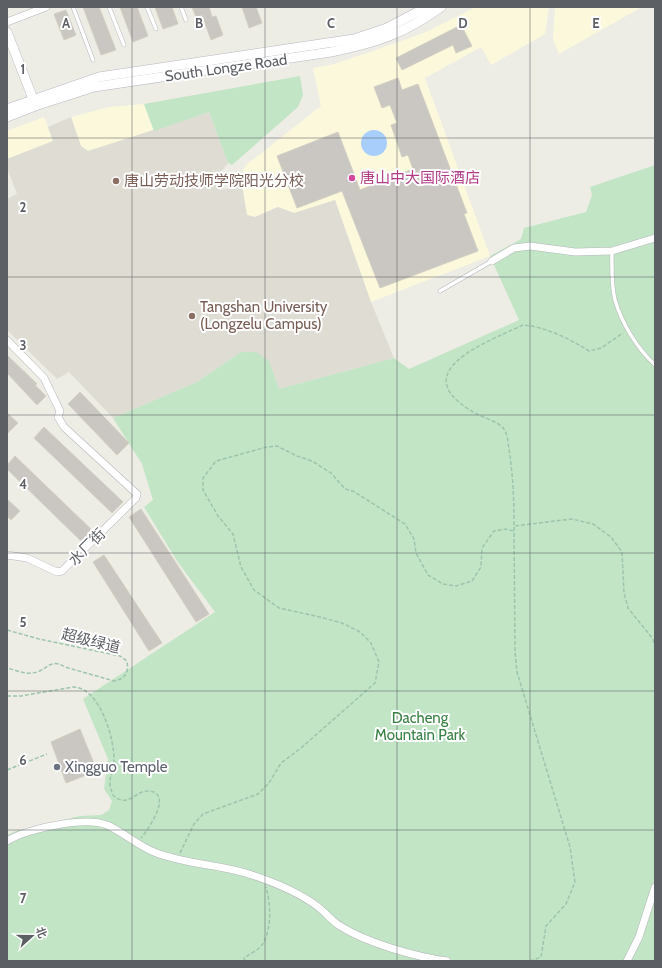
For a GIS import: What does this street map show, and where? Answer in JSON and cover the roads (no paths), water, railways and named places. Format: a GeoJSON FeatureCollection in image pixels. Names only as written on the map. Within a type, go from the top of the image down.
{"type":"FeatureCollection","features":[{"type":"Feature","properties":{"kind":"main road","name":"South Longze Road"},"geometry":{"type":"LineString","coordinates":[[7,117],[34,102],[99,77],[354,39],[387,28],[427,7]]}},
{"type":"Feature","properties":{"kind":"main road","name":"South Longze Road"},"geometry":{"type":"LineString","coordinates":[[7,109],[94,87],[331,52],[366,45],[396,34],[423,20],[441,7]]}},
{"type":"Feature","properties":{"kind":"main road"},"geometry":{"type":"LineString","coordinates":[[7,32],[34,102]]}},
{"type":"Feature","properties":{"kind":"street"},"geometry":{"type":"LineString","coordinates":[[7,22],[37,9],[46,7]]}},
{"type":"Feature","properties":{"kind":"street"},"geometry":{"type":"LineString","coordinates":[[492,261],[514,248],[530,246],[575,252],[612,251],[655,238]]}},
{"type":"Feature","properties":{"kind":"street","name":"水厂街"},"geometry":{"type":"LineString","coordinates":[[7,340],[44,378],[60,411],[58,417],[64,427],[136,494],[136,498],[62,571],[57,572],[27,558],[7,555]]}},
{"type":"Feature","properties":{"kind":"street"},"geometry":{"type":"LineString","coordinates":[[7,841],[18,835],[77,822],[94,822],[106,825],[153,852],[176,859],[254,875],[304,897],[340,926],[363,937],[404,951],[447,961]]}},
{"type":"Feature","properties":{"kind":"street"},"geometry":{"type":"LineString","coordinates":[[626,961],[639,937],[655,887]]}},
{"type":"Feature","properties":{"kind":"lane"},"geometry":{"type":"LineString","coordinates":[[73,7],[93,60]]}},
{"type":"Feature","properties":{"kind":"lane"},"geometry":{"type":"LineString","coordinates":[[109,7],[124,45]]}},
{"type":"Feature","properties":{"kind":"lane"},"geometry":{"type":"LineString","coordinates":[[147,7],[156,29]]}},
{"type":"Feature","properties":{"kind":"lane"},"geometry":{"type":"LineString","coordinates":[[181,7],[186,20]]}},
{"type":"Feature","properties":{"kind":"lane"},"geometry":{"type":"LineString","coordinates":[[612,251],[615,300],[628,330],[643,354],[655,365]]}},
{"type":"Feature","properties":{"kind":"lane"},"geometry":{"type":"LineString","coordinates":[[440,291],[492,261]]}},
{"type":"Feature","properties":{"kind":"water"},"geometry":{"type":"Polygon","coordinates":[[[374,130],[383,134],[387,143],[383,152],[374,156],[365,152],[361,143],[365,134],[374,130]]]}},
{"type":"Feature","properties":{"kind":"place","name":"唐山中大国际酒店"},"geometry":{"type":"Point","coordinates":[352,178]}},
{"type":"Feature","properties":{"kind":"place","name":"唐山劳动技师学院阳光分校"},"geometry":{"type":"Point","coordinates":[116,181]}},
{"type":"Feature","properties":{"kind":"place","name":"Tangshan University (Longzelu Campus)"},"geometry":{"type":"Point","coordinates":[192,316]}},
{"type":"Feature","properties":{"kind":"place","name":"Xingguo Temple"},"geometry":{"type":"Point","coordinates":[57,767]}},
{"type":"Feature","properties":{"kind":"park label","name":"Dacheng Mountain Park"},"geometry":{"type":"Point","coordinates":[420,726]}}]}
